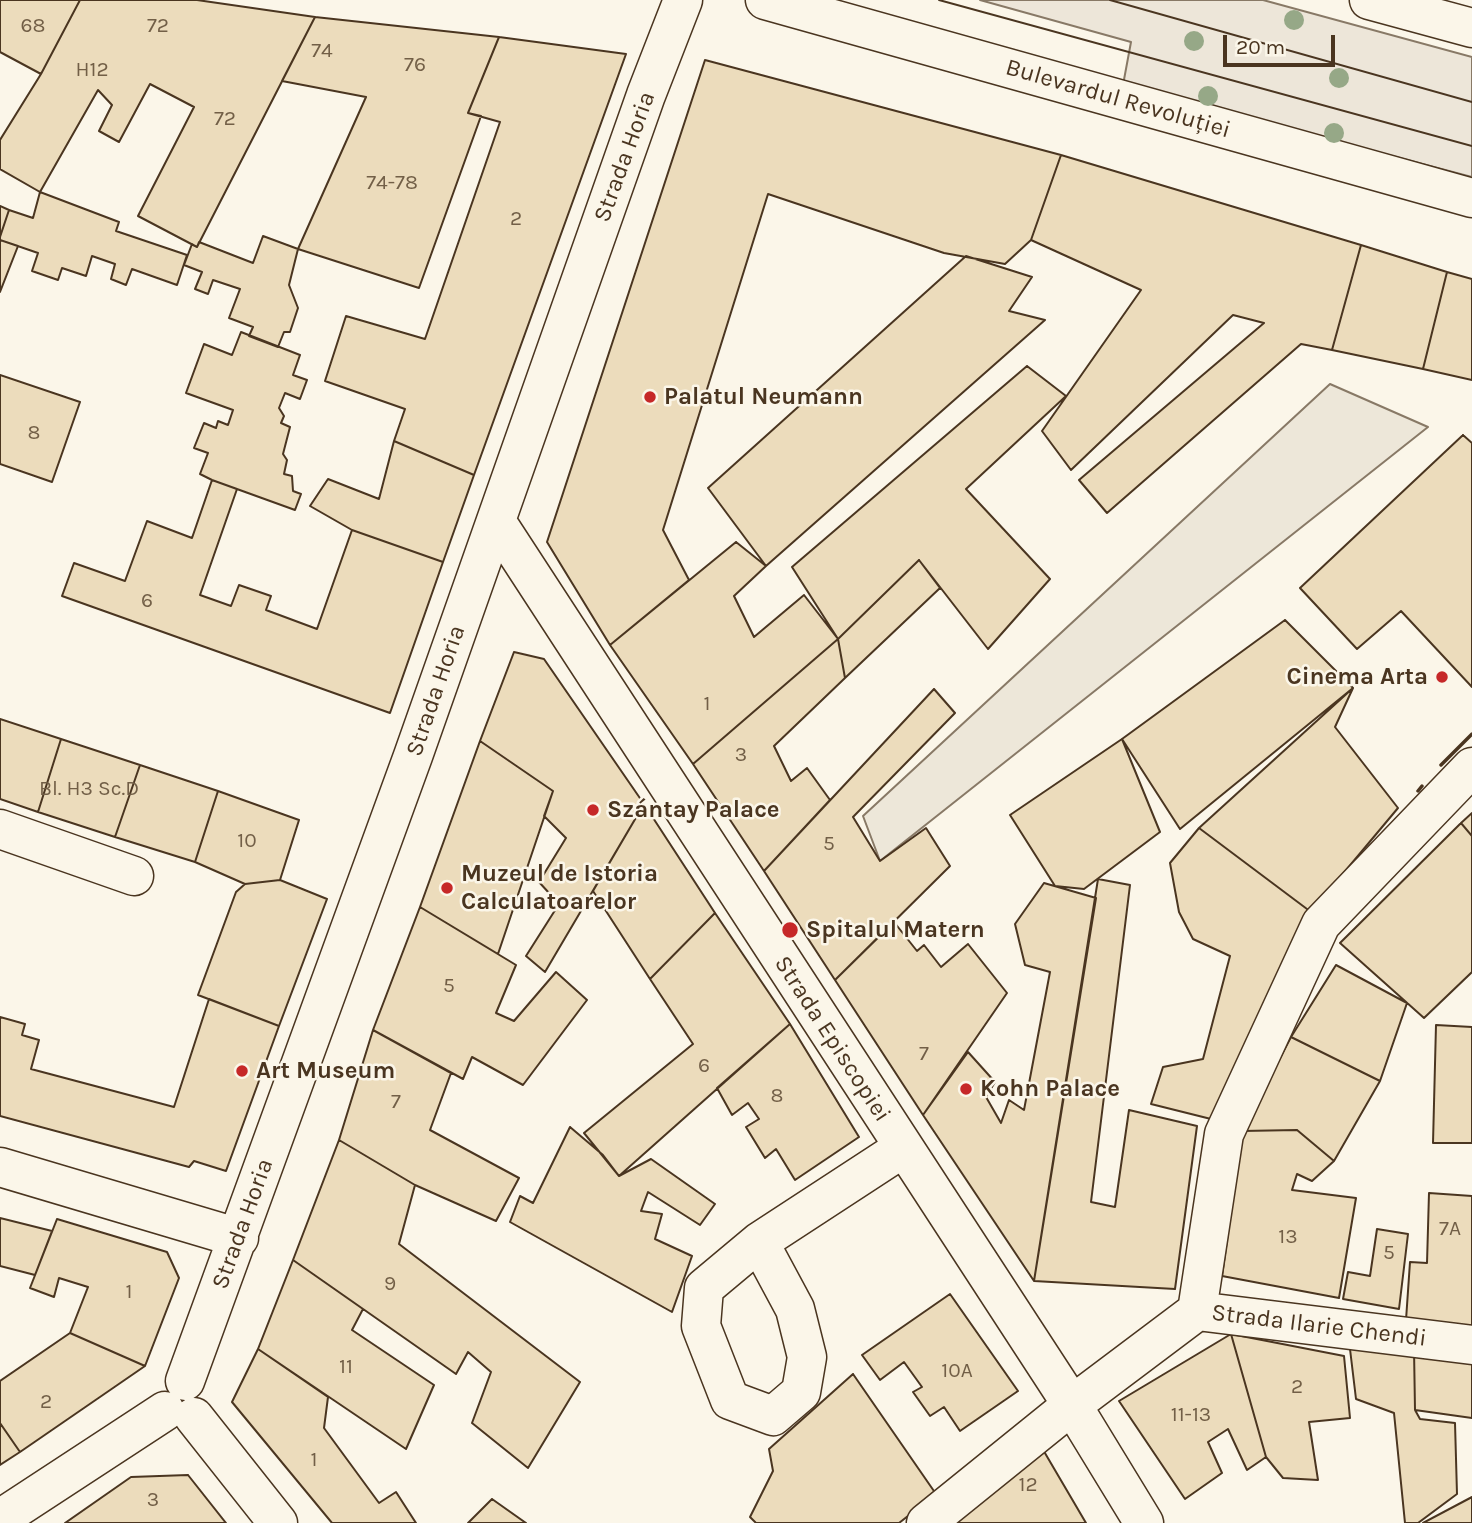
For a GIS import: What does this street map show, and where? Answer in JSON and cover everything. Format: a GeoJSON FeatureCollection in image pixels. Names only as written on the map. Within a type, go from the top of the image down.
{"type":"FeatureCollection","features":[{"type":"Feature","properties":{"kind":"street","name":"Strada Horia"},"geometry":{"type":"LineString","coordinates":[[181,1403],[637,121],[683,0]]}},
{"type":"Feature","properties":{"kind":"street","name":"Bulevardul Revoluției"},"geometry":{"type":"LineString","coordinates":[[765,0],[1472,198]]}},
{"type":"Feature","properties":{"kind":"street"},"geometry":{"type":"LineString","coordinates":[[1369,0],[1472,28]]}},
{"type":"Feature","properties":{"kind":"street","name":"Strada Episcopiei"},"geometry":{"type":"LineString","coordinates":[[496,521],[1072,1405],[1144,1523]]}},
{"type":"Feature","properties":{"kind":"street"},"geometry":{"type":"LineString","coordinates":[[1197,1311],[1224,1133],[1321,924],[1472,767]]}},
{"type":"Feature","properties":{"kind":"street"},"geometry":{"type":"LineString","coordinates":[[0,829],[134,876]]}},
{"type":"Feature","properties":{"kind":"street"},"geometry":{"type":"LineString","coordinates":[[760,1242],[903,1148]]}},
{"type":"Feature","properties":{"kind":"street"},"geometry":{"type":"LineString","coordinates":[[0,1167],[239,1238]]}},
{"type":"Feature","properties":{"kind":"street","name":"Strada Ilarie Chendi"},"geometry":{"type":"LineString","coordinates":[[926,1523],[1072,1405],[1197,1311],[1472,1345]]}},
{"type":"Feature","properties":{"kind":"street"},"geometry":{"type":"LineString","coordinates":[[0,1519],[181,1403],[278,1523]]}},
{"type":"Feature","properties":{"kind":"shaded area"},"geometry":{"type":"Polygon","coordinates":[[[980,0],[1263,0],[1472,57],[1472,177],[1123,85],[1131,42],[980,0]]]}},
{"type":"Feature","properties":{"kind":"shaded area"},"geometry":{"type":"Polygon","coordinates":[[[1330,384],[1428,427],[880,861],[863,816],[1330,384]]]}},
{"type":"Feature","properties":{"kind":"building"},"geometry":{"type":"Polygon","coordinates":[[[0,0],[80,0],[41,74],[0,52],[0,0]]]}},
{"type":"Feature","properties":{"kind":"building"},"geometry":{"type":"Polygon","coordinates":[[[80,0],[197,0],[315,17],[197,247],[138,216],[194,107],[150,84],[119,142],[99,131],[112,105],[98,90],[40,192],[0,169],[0,140],[41,74],[80,0]]]}},
{"type":"Feature","properties":{"kind":"building"},"geometry":{"type":"Polygon","coordinates":[[[315,17],[499,37],[468,113],[481,116],[419,288],[298,249],[366,97],[282,81],[315,17]]]}},
{"type":"Feature","properties":{"kind":"building"},"geometry":{"type":"Polygon","coordinates":[[[499,37],[626,54],[474,475],[394,441],[405,409],[325,381],[346,316],[425,339],[500,122],[468,113],[499,37]]]}},
{"type":"Feature","properties":{"kind":"building","name":"Palatul Neumann"},"geometry":{"type":"Polygon","coordinates":[[[705,60],[1061,155],[1031,240],[1005,264],[944,253],[768,194],[663,530],[689,580],[610,645],[547,542],[705,60]]]}},
{"type":"Feature","properties":{"kind":"building"},"geometry":{"type":"Polygon","coordinates":[[[1061,155],[1361,245],[1332,350],[1301,344],[1107,513],[1079,480],[1264,323],[1233,315],[1071,470],[1042,431],[1141,290],[1031,240],[1061,155]]]}},
{"type":"Feature","properties":{"kind":"building"},"geometry":{"type":"Polygon","coordinates":[[[40,192],[119,222],[116,231],[187,255],[177,285],[132,269],[126,285],[111,279],[115,264],[92,256],[86,276],[62,268],[58,280],[32,271],[38,253],[0,240],[0,237],[9,210],[33,218],[40,192]]]}},
{"type":"Feature","properties":{"kind":"building"},"geometry":{"type":"Polygon","coordinates":[[[0,206],[9,210],[0,237],[0,206]]]}},
{"type":"Feature","properties":{"kind":"building"},"geometry":{"type":"Polygon","coordinates":[[[263,236],[298,249],[289,285],[298,308],[290,332],[284,332],[278,347],[249,336],[253,327],[229,318],[240,289],[213,280],[208,294],[195,289],[202,272],[184,265],[192,244],[197,247],[199,242],[253,263],[263,236]]]}},
{"type":"Feature","properties":{"kind":"building"},"geometry":{"type":"Polygon","coordinates":[[[0,240],[18,246],[0,292],[0,240]]]}},
{"type":"Feature","properties":{"kind":"building"},"geometry":{"type":"Polygon","coordinates":[[[1361,245],[1447,272],[1423,369],[1332,350],[1361,245]]]}},
{"type":"Feature","properties":{"kind":"building"},"geometry":{"type":"Polygon","coordinates":[[[966,256],[1032,277],[1009,311],[1045,320],[766,566],[708,488],[966,256]]]}},
{"type":"Feature","properties":{"kind":"building"},"geometry":{"type":"Polygon","coordinates":[[[1447,272],[1472,279],[1472,380],[1423,369],[1447,272]]]}},
{"type":"Feature","properties":{"kind":"building"},"geometry":{"type":"Polygon","coordinates":[[[241,332],[300,355],[293,375],[307,380],[300,399],[285,393],[279,408],[284,416],[281,423],[290,427],[283,454],[287,460],[284,474],[292,476],[293,491],[301,494],[295,510],[200,474],[208,453],[194,448],[204,423],[216,428],[218,421],[228,425],[233,410],[186,393],[204,344],[232,355],[241,332]]]}},
{"type":"Feature","properties":{"kind":"building"},"geometry":{"type":"Polygon","coordinates":[[[1027,366],[1066,396],[966,489],[1050,579],[988,649],[919,560],[838,639],[792,567],[1027,366]]]}},
{"type":"Feature","properties":{"kind":"building"},"geometry":{"type":"Polygon","coordinates":[[[0,375],[80,402],[52,482],[0,464],[0,375]]]}},
{"type":"Feature","properties":{"kind":"building"},"geometry":{"type":"Polygon","coordinates":[[[1463,435],[1472,443],[1472,687],[1401,611],[1357,649],[1300,588],[1463,435]]]}},
{"type":"Feature","properties":{"kind":"building"},"geometry":{"type":"Polygon","coordinates":[[[394,441],[474,475],[443,562],[352,530],[310,506],[328,479],[379,499],[394,441]]]}},
{"type":"Feature","properties":{"kind":"building"},"geometry":{"type":"Polygon","coordinates":[[[212,480],[237,489],[200,595],[231,606],[239,585],[271,596],[266,610],[317,629],[352,530],[443,562],[390,713],[62,596],[74,563],[125,581],[147,521],[192,538],[212,480]]]}},
{"type":"Feature","properties":{"kind":"building"},"geometry":{"type":"Polygon","coordinates":[[[736,542],[766,566],[734,596],[754,637],[804,595],[838,639],[693,764],[610,645],[736,542]]]}},
{"type":"Feature","properties":{"kind":"building"},"geometry":{"type":"Polygon","coordinates":[[[919,560],[940,588],[845,678],[838,639],[919,560]]]}},
{"type":"Feature","properties":{"kind":"building"},"geometry":{"type":"Polygon","coordinates":[[[1285,620],[1353,688],[1180,829],[1122,739],[1285,620]]]}},
{"type":"Feature","properties":{"kind":"building"},"geometry":{"type":"Polygon","coordinates":[[[838,639],[845,678],[774,746],[791,781],[807,768],[830,800],[764,871],[693,764],[838,639]]]}},
{"type":"Feature","properties":{"kind":"building","name":"Szántay Palace"},"geometry":{"type":"Polygon","coordinates":[[[514,652],[544,659],[644,804],[545,972],[526,956],[559,904],[539,882],[566,838],[544,816],[553,791],[480,741],[514,652]]]}},
{"type":"Feature","properties":{"kind":"building"},"geometry":{"type":"Polygon","coordinates":[[[1353,688],[1335,727],[1398,808],[1311,912],[1199,828],[1353,688]]]}},
{"type":"Feature","properties":{"kind":"building"},"geometry":{"type":"Polygon","coordinates":[[[934,689],[955,713],[853,817],[880,861],[926,828],[950,866],[835,980],[764,871],[934,689]]]}},
{"type":"Feature","properties":{"kind":"building"},"geometry":{"type":"Polygon","coordinates":[[[0,719],[61,739],[38,812],[0,799],[0,719]]]}},
{"type":"Feature","properties":{"kind":"building","name":"Bl. H3 Sc.D"},"geometry":{"type":"Polygon","coordinates":[[[61,739],[140,765],[115,837],[38,812],[61,739]]]}},
{"type":"Feature","properties":{"kind":"building"},"geometry":{"type":"Polygon","coordinates":[[[1122,739],[1160,832],[1084,889],[1055,886],[1010,815],[1122,739]]]}},
{"type":"Feature","properties":{"kind":"building"},"geometry":{"type":"Polygon","coordinates":[[[480,741],[553,791],[498,954],[420,907],[480,741]]]}},
{"type":"Feature","properties":{"kind":"building"},"geometry":{"type":"Polygon","coordinates":[[[140,765],[218,791],[195,862],[115,837],[140,765]]]}},
{"type":"Feature","properties":{"kind":"building"},"geometry":{"type":"Polygon","coordinates":[[[218,791],[299,820],[280,880],[245,884],[195,862],[218,791]]]}},
{"type":"Feature","properties":{"kind":"building"},"geometry":{"type":"Polygon","coordinates":[[[644,804],[715,913],[650,979],[593,891],[644,804]]]}},
{"type":"Feature","properties":{"kind":"building"},"geometry":{"type":"Polygon","coordinates":[[[1472,813],[1472,836],[1461,823],[1472,813]]]}},
{"type":"Feature","properties":{"kind":"building"},"geometry":{"type":"Polygon","coordinates":[[[1461,823],[1472,836],[1472,972],[1424,1018],[1340,943],[1461,823]]]}},
{"type":"Feature","properties":{"kind":"building"},"geometry":{"type":"Polygon","coordinates":[[[1199,828],[1311,912],[1215,1120],[1151,1104],[1163,1067],[1203,1059],[1230,956],[1193,939],[1179,912],[1170,863],[1199,828]]]}},
{"type":"Feature","properties":{"kind":"building"},"geometry":{"type":"Polygon","coordinates":[[[1098,879],[1130,885],[1091,1202],[1115,1207],[1129,1110],[1197,1126],[1175,1289],[1034,1281],[1098,879]]]}},
{"type":"Feature","properties":{"kind":"building"},"geometry":{"type":"Polygon","coordinates":[[[280,880],[327,899],[279,1026],[198,995],[236,892],[245,884],[280,880]]]}},
{"type":"Feature","properties":{"kind":"building","name":"Kohn Palace"},"geometry":{"type":"Polygon","coordinates":[[[1044,883],[1096,898],[1034,1281],[923,1115],[968,1052],[995,1082],[986,1097],[1001,1123],[1009,1100],[1024,1110],[1050,972],[1025,965],[1015,924],[1044,883]]]}},
{"type":"Feature","properties":{"kind":"building"},"geometry":{"type":"Polygon","coordinates":[[[420,907],[516,965],[496,1013],[514,1021],[556,972],[587,1000],[523,1085],[472,1057],[463,1079],[373,1030],[420,907]]]}},
{"type":"Feature","properties":{"kind":"building"},"geometry":{"type":"Polygon","coordinates":[[[715,913],[790,1024],[619,1176],[584,1133],[693,1044],[650,979],[715,913]]]}},
{"type":"Feature","properties":{"kind":"building"},"geometry":{"type":"Polygon","coordinates":[[[894,922],[917,951],[924,945],[941,967],[968,944],[1007,993],[923,1115],[835,980],[894,922]]]}},
{"type":"Feature","properties":{"kind":"building"},"geometry":{"type":"Polygon","coordinates":[[[1336,965],[1407,1003],[1380,1081],[1291,1037],[1336,965]]]}},
{"type":"Feature","properties":{"kind":"building"},"geometry":{"type":"Polygon","coordinates":[[[209,999],[279,1026],[226,1171],[194,1161],[189,1167],[0,1116],[0,1017],[25,1024],[22,1035],[39,1040],[31,1069],[174,1107],[209,999]]]}},
{"type":"Feature","properties":{"kind":"building"},"geometry":{"type":"Polygon","coordinates":[[[790,1024],[859,1137],[795,1180],[776,1149],[765,1158],[746,1127],[759,1119],[748,1103],[732,1115],[717,1088],[790,1024]]]}},
{"type":"Feature","properties":{"kind":"building"},"geometry":{"type":"Polygon","coordinates":[[[1436,1025],[1472,1027],[1472,1143],[1433,1143],[1436,1025]]]}},
{"type":"Feature","properties":{"kind":"building"},"geometry":{"type":"Polygon","coordinates":[[[373,1030],[451,1073],[430,1130],[519,1178],[496,1221],[415,1185],[339,1140],[373,1030]]]}},
{"type":"Feature","properties":{"kind":"building"},"geometry":{"type":"Polygon","coordinates":[[[1291,1037],[1380,1081],[1334,1161],[1297,1130],[1242,1131],[1291,1037]]]}},
{"type":"Feature","properties":{"kind":"building"},"geometry":{"type":"Polygon","coordinates":[[[570,1127],[603,1155],[619,1176],[651,1159],[715,1204],[700,1225],[648,1192],[641,1211],[662,1214],[655,1239],[692,1256],[672,1312],[510,1222],[520,1196],[533,1203],[570,1127]]]}},
{"type":"Feature","properties":{"kind":"building"},"geometry":{"type":"Polygon","coordinates":[[[1297,1130],[1334,1161],[1312,1181],[1297,1174],[1292,1190],[1356,1198],[1339,1298],[1222,1276],[1242,1131],[1297,1130]]]}},
{"type":"Feature","properties":{"kind":"building"},"geometry":{"type":"Polygon","coordinates":[[[339,1140],[415,1185],[399,1244],[580,1382],[528,1468],[472,1423],[491,1372],[468,1352],[456,1374],[293,1260],[339,1140]]]}},
{"type":"Feature","properties":{"kind":"building"},"geometry":{"type":"Polygon","coordinates":[[[1429,1193],[1472,1196],[1472,1326],[1406,1320],[1410,1262],[1427,1263],[1429,1193]]]}},
{"type":"Feature","properties":{"kind":"building"},"geometry":{"type":"Polygon","coordinates":[[[0,1218],[52,1231],[35,1275],[0,1266],[0,1218]]]}},
{"type":"Feature","properties":{"kind":"building"},"geometry":{"type":"Polygon","coordinates":[[[57,1219],[167,1252],[179,1278],[145,1366],[70,1333],[88,1287],[59,1278],[54,1297],[30,1288],[57,1219]]]}},
{"type":"Feature","properties":{"kind":"building"},"geometry":{"type":"Polygon","coordinates":[[[1377,1229],[1408,1234],[1399,1309],[1343,1299],[1348,1272],[1370,1276],[1377,1229]]]}},
{"type":"Feature","properties":{"kind":"building"},"geometry":{"type":"Polygon","coordinates":[[[293,1260],[363,1309],[352,1330],[434,1385],[406,1449],[258,1349],[293,1260]]]}},
{"type":"Feature","properties":{"kind":"building"},"geometry":{"type":"Polygon","coordinates":[[[950,1294],[1018,1391],[960,1431],[944,1407],[930,1416],[913,1392],[922,1387],[904,1362],[880,1380],[862,1355],[950,1294]]]}},
{"type":"Feature","properties":{"kind":"building"},"geometry":{"type":"Polygon","coordinates":[[[70,1333],[145,1366],[20,1452],[0,1423],[0,1381],[70,1333]]]}},
{"type":"Feature","properties":{"kind":"building"},"geometry":{"type":"Polygon","coordinates":[[[1231,1334],[1266,1457],[1247,1470],[1228,1429],[1208,1442],[1222,1473],[1185,1499],[1119,1401],[1231,1334]]]}},
{"type":"Feature","properties":{"kind":"building"},"geometry":{"type":"Polygon","coordinates":[[[1231,1334],[1344,1356],[1350,1418],[1309,1422],[1318,1480],[1283,1478],[1266,1457],[1231,1334]]]}},
{"type":"Feature","properties":{"kind":"building"},"geometry":{"type":"Polygon","coordinates":[[[258,1349],[328,1397],[324,1428],[379,1503],[396,1492],[416,1523],[332,1523],[232,1402],[258,1349]]]}},
{"type":"Feature","properties":{"kind":"building"},"geometry":{"type":"Polygon","coordinates":[[[1350,1349],[1414,1349],[1415,1410],[1420,1419],[1455,1423],[1457,1494],[1418,1523],[1405,1523],[1394,1413],[1356,1399],[1350,1349]]]}},
{"type":"Feature","properties":{"kind":"building"},"geometry":{"type":"Polygon","coordinates":[[[1414,1349],[1472,1357],[1472,1418],[1415,1410],[1414,1349]]]}},
{"type":"Feature","properties":{"kind":"building"},"geometry":{"type":"Polygon","coordinates":[[[853,1374],[936,1494],[899,1523],[756,1523],[750,1517],[773,1471],[769,1449],[853,1374]]]}},
{"type":"Feature","properties":{"kind":"building"},"geometry":{"type":"Polygon","coordinates":[[[0,1423],[20,1452],[0,1465],[0,1423]]]}},
{"type":"Feature","properties":{"kind":"building"},"geometry":{"type":"Polygon","coordinates":[[[1042,1448],[1086,1523],[940,1523],[1042,1448]]]}},
{"type":"Feature","properties":{"kind":"building"},"geometry":{"type":"Polygon","coordinates":[[[188,1475],[226,1523],[65,1523],[131,1477],[188,1475]]]}},
{"type":"Feature","properties":{"kind":"building"},"geometry":{"type":"Polygon","coordinates":[[[1472,1497],[1472,1523],[1423,1523],[1472,1497]]]}},
{"type":"Feature","properties":{"kind":"building"},"geometry":{"type":"Polygon","coordinates":[[[492,1499],[526,1523],[468,1523],[492,1499]]]}},
{"type":"Feature","properties":{"kind":"tram line"},"geometry":{"type":"LineString","coordinates":[[939,0],[1472,146]]}},
{"type":"Feature","properties":{"kind":"tram line"},"geometry":{"type":"LineString","coordinates":[[1110,0],[1472,102]]}},
{"type":"Feature","properties":{"kind":"wall"},"geometry":{"type":"LineString","coordinates":[[1441,765],[1472,734]]}},
{"type":"Feature","properties":{"kind":"wall"},"geometry":{"type":"LineString","coordinates":[[1418,791],[1422,786]]}},
{"type":"Feature","properties":{"kind":"place","name":"Palatul Neumann"},"geometry":{"type":"Point","coordinates":[650,397]}},
{"type":"Feature","properties":{"kind":"place","name":"Cinema Arta"},"geometry":{"type":"Point","coordinates":[1442,677]}},
{"type":"Feature","properties":{"kind":"place","name":"Szántay Palace"},"geometry":{"type":"Point","coordinates":[593,810]}},
{"type":"Feature","properties":{"kind":"place","name":"Muzeul de Istoria Calculatoarelor"},"geometry":{"type":"Point","coordinates":[447,888]}},
{"type":"Feature","properties":{"kind":"place","name":"Spitalul Matern"},"geometry":{"type":"Point","coordinates":[790,930]}},
{"type":"Feature","properties":{"kind":"place","name":"Art Museum"},"geometry":{"type":"Point","coordinates":[242,1071]}},
{"type":"Feature","properties":{"kind":"place","name":"Kohn Palace"},"geometry":{"type":"Point","coordinates":[966,1089]}}]}
